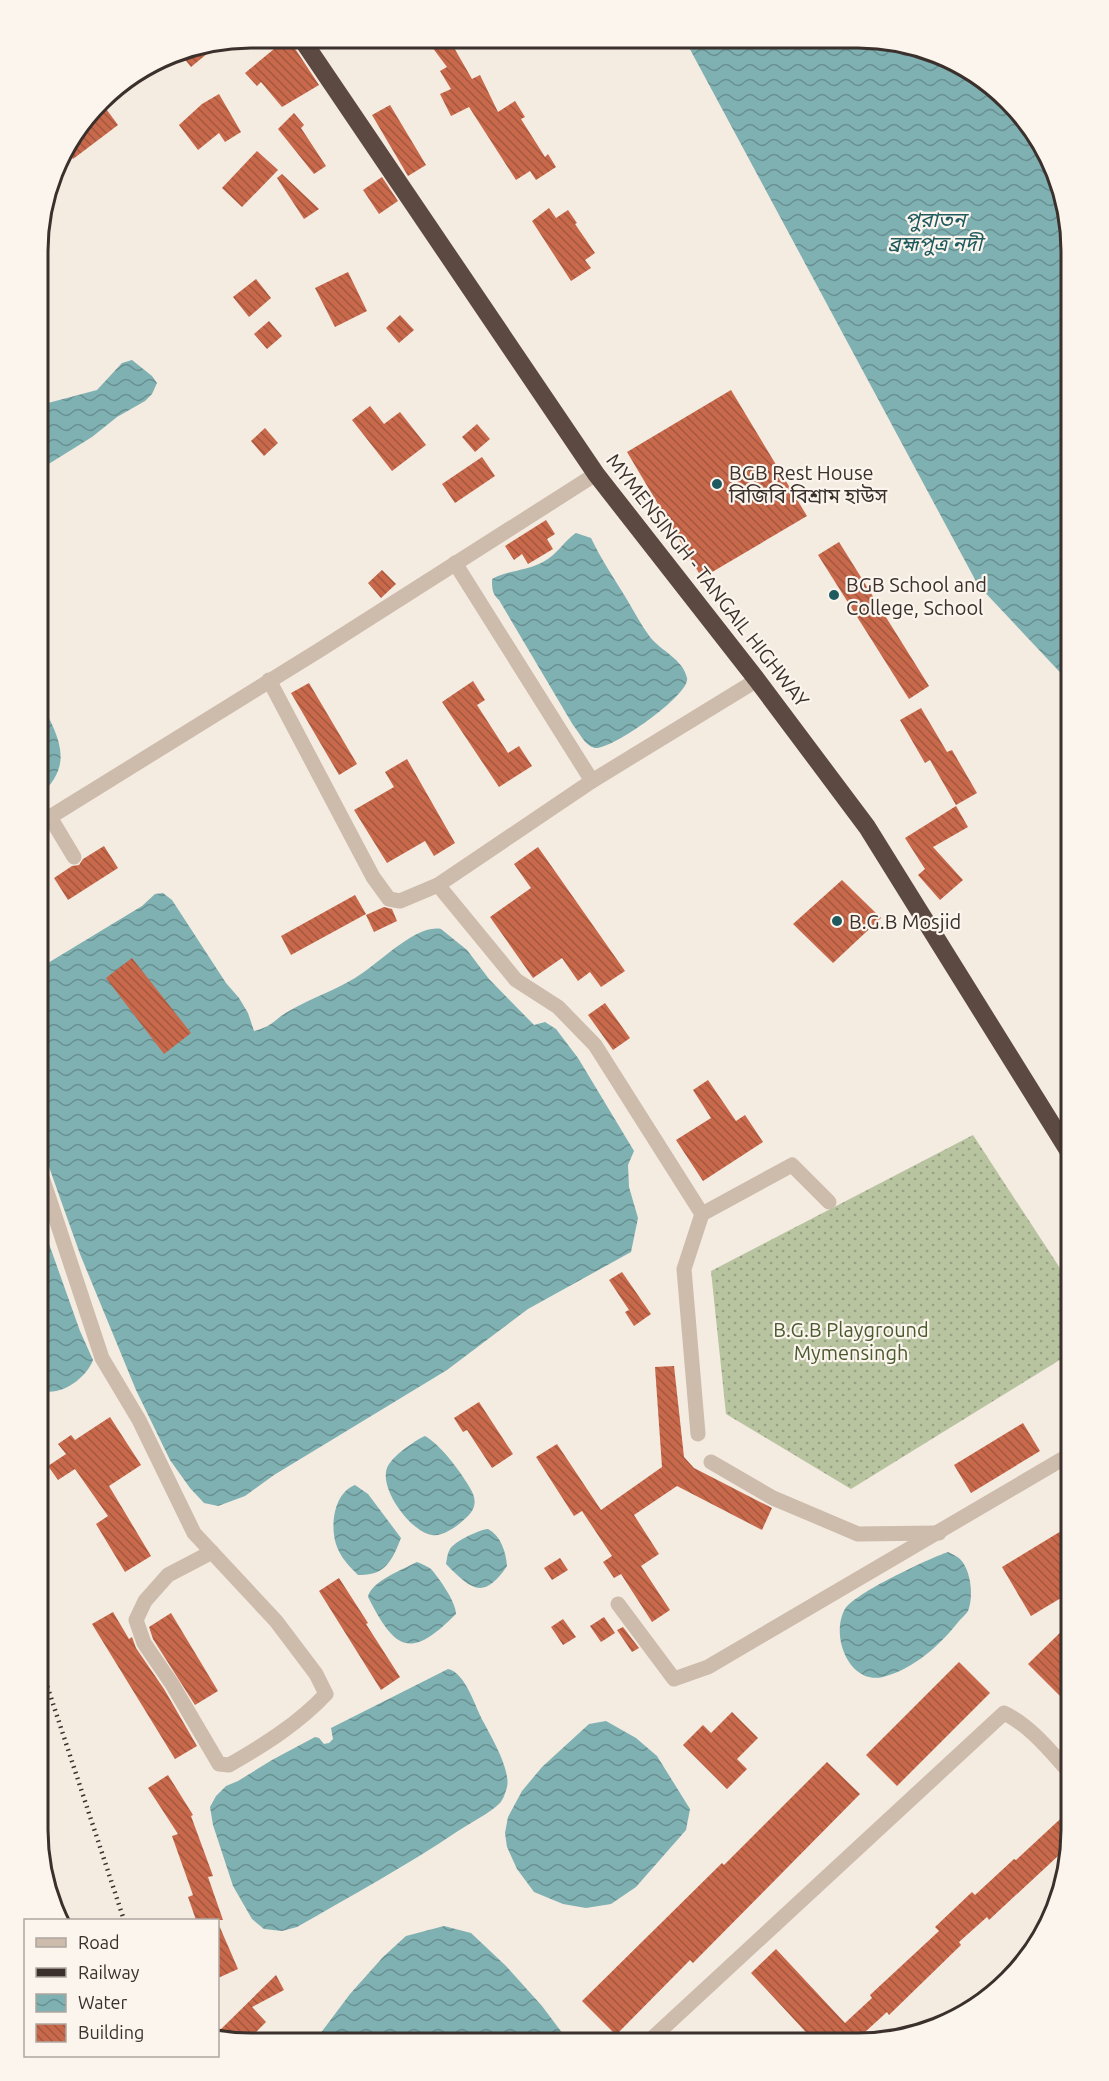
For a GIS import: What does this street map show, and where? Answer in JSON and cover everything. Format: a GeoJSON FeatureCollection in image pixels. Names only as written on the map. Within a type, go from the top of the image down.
{"type":"FeatureCollection","features":[{"type":"Feature","properties":{"kind":"highway","name":"MYMENSINGH - TANGAIL HIGHWAY"},"geometry":{"type":"LineString","coordinates":[[308,48],[596,474],[757,680],[867,827],[1061,1139]]}},
{"type":"Feature","properties":{"kind":"street"},"geometry":{"type":"LineString","coordinates":[[48,817],[318,651],[596,474]]}},
{"type":"Feature","properties":{"kind":"street"},"geometry":{"type":"LineString","coordinates":[[455,563],[592,781]]}},
{"type":"Feature","properties":{"kind":"street"},"geometry":{"type":"LineString","coordinates":[[269,680],[373,877],[389,899],[400,901],[438,885],[592,781],[757,680]]}},
{"type":"Feature","properties":{"kind":"street"},"geometry":{"type":"LineString","coordinates":[[48,824],[74,857]]}},
{"type":"Feature","properties":{"kind":"street"},"geometry":{"type":"LineString","coordinates":[[438,885],[516,980],[558,1007],[595,1045],[702,1214]]}},
{"type":"Feature","properties":{"kind":"street"},"geometry":{"type":"LineString","coordinates":[[698,1434],[684,1269],[702,1214],[792,1165],[829,1202]]}},
{"type":"Feature","properties":{"kind":"street"},"geometry":{"type":"LineString","coordinates":[[48,1195],[102,1359],[139,1419],[194,1533],[212,1552],[276,1621],[316,1674],[326,1694],[311,1710],[284,1731],[229,1765],[219,1764],[207,1746],[172,1684],[144,1643],[136,1620],[145,1601],[168,1575],[212,1552]]}},
{"type":"Feature","properties":{"kind":"street"},"geometry":{"type":"LineString","coordinates":[[618,1604],[675,1679],[708,1667],[1061,1460]]}},
{"type":"Feature","properties":{"kind":"street"},"geometry":{"type":"LineString","coordinates":[[711,1462],[772,1498],[858,1534],[939,1533]]}},
{"type":"Feature","properties":{"kind":"street"},"geometry":{"type":"LineString","coordinates":[[658,2033],[1004,1713],[1015,1718],[1061,1763]]}},
{"type":"Feature","properties":{"kind":"green space","name":"B.G.B Playground Mymensingh"},"geometry":{"type":"Polygon","coordinates":[[[973,1135],[1061,1270],[1061,1359],[851,1489],[726,1414],[711,1271],[973,1135]]]}},
{"type":"Feature","properties":{"kind":"water","name":"পুরাতন ব্রহ্মপুত্র নদী"},"geometry":{"type":"Polygon","coordinates":[[[689,48],[872,48],[924,59],[971,82],[992,98],[1027,138],[1040,161],[1050,185],[1061,237],[1061,673],[978,585],[689,48]]]}},
{"type":"Feature","properties":{"kind":"water"},"geometry":{"type":"Polygon","coordinates":[[[132,360],[152,376],[157,383],[152,394],[92,437],[48,464],[48,403],[97,390],[122,363],[132,360]]]}},
{"type":"Feature","properties":{"kind":"water"},"geometry":{"type":"Polygon","coordinates":[[[576,533],[591,538],[647,632],[681,666],[687,678],[685,686],[677,696],[649,720],[617,740],[595,748],[585,742],[573,725],[495,595],[492,585],[492,579],[498,576],[537,565],[548,559],[576,533]]]}},
{"type":"Feature","properties":{"kind":"water"},"geometry":{"type":"Polygon","coordinates":[[[48,716],[60,748],[58,772],[48,787],[48,716]]]}},
{"type":"Feature","properties":{"kind":"water"},"geometry":{"type":"Polygon","coordinates":[[[163,893],[172,900],[226,983],[239,998],[248,1013],[254,1031],[273,1023],[297,1006],[355,978],[408,939],[431,929],[441,929],[467,950],[489,979],[534,1025],[545,1022],[556,1029],[578,1058],[634,1151],[628,1165],[629,1187],[638,1218],[631,1252],[528,1309],[447,1370],[274,1475],[245,1496],[218,1506],[204,1503],[170,1460],[136,1390],[80,1254],[48,1164],[48,963],[142,906],[155,894],[163,893]]]}},
{"type":"Feature","properties":{"kind":"water"},"geometry":{"type":"Polygon","coordinates":[[[48,1241],[80,1331],[93,1360],[78,1380],[54,1391],[48,1391],[48,1241]]]}},
{"type":"Feature","properties":{"kind":"water"},"geometry":{"type":"Polygon","coordinates":[[[425,1436],[437,1445],[456,1467],[470,1488],[474,1499],[473,1509],[461,1523],[437,1535],[424,1532],[406,1518],[392,1498],[386,1477],[387,1468],[393,1459],[409,1445],[425,1436]]]}},
{"type":"Feature","properties":{"kind":"water"},"geometry":{"type":"Polygon","coordinates":[[[355,1485],[368,1494],[401,1538],[391,1560],[381,1570],[367,1575],[358,1575],[348,1565],[340,1553],[334,1536],[335,1510],[338,1502],[348,1489],[355,1485]]]}},
{"type":"Feature","properties":{"kind":"water"},"geometry":{"type":"Polygon","coordinates":[[[488,1529],[502,1545],[507,1566],[491,1584],[483,1588],[476,1588],[462,1580],[446,1564],[447,1556],[456,1543],[488,1529]]]}},
{"type":"Feature","properties":{"kind":"water"},"geometry":{"type":"Polygon","coordinates":[[[948,1552],[960,1559],[967,1570],[971,1599],[967,1612],[935,1647],[905,1668],[883,1677],[871,1677],[852,1666],[841,1644],[841,1620],[845,1609],[862,1594],[909,1569],[948,1552]]]}},
{"type":"Feature","properties":{"kind":"water"},"geometry":{"type":"Polygon","coordinates":[[[417,1562],[431,1569],[438,1578],[450,1597],[456,1614],[427,1638],[416,1643],[406,1643],[396,1638],[387,1629],[368,1597],[370,1591],[381,1581],[417,1562]]]}},
{"type":"Feature","properties":{"kind":"water"},"geometry":{"type":"Polygon","coordinates":[[[448,1669],[460,1677],[465,1684],[500,1755],[507,1780],[507,1789],[501,1802],[418,1856],[297,1927],[282,1931],[264,1929],[252,1919],[233,1886],[213,1825],[210,1807],[216,1796],[226,1786],[315,1737],[324,1744],[329,1743],[333,1739],[331,1728],[448,1669]]]}},
{"type":"Feature","properties":{"kind":"water"},"geometry":{"type":"Polygon","coordinates":[[[606,1721],[636,1738],[657,1756],[690,1809],[686,1830],[636,1887],[611,1904],[586,1908],[563,1904],[534,1892],[517,1869],[507,1847],[505,1833],[508,1817],[522,1791],[542,1767],[589,1724],[606,1721]]]}},
{"type":"Feature","properties":{"kind":"water"},"geometry":{"type":"Polygon","coordinates":[[[444,1926],[471,1933],[506,1966],[542,2006],[562,2033],[321,2033],[350,1994],[383,1957],[406,1936],[444,1926]]]}},
{"type":"Feature","properties":{"kind":"building"},"geometry":{"type":"Polygon","coordinates":[[[295,48],[319,85],[282,107],[261,82],[257,86],[245,73],[274,49],[295,48]]]}},
{"type":"Feature","properties":{"kind":"building"},"geometry":{"type":"Polygon","coordinates":[[[433,48],[454,48],[472,79],[480,75],[498,112],[515,101],[525,117],[521,119],[545,157],[548,154],[556,167],[536,180],[530,171],[516,180],[469,107],[451,116],[440,94],[451,89],[440,71],[447,67],[433,48]]]}},
{"type":"Feature","properties":{"kind":"building"},"geometry":{"type":"Polygon","coordinates":[[[208,53],[191,67],[185,59],[208,53]]]}},
{"type":"Feature","properties":{"kind":"building"},"geometry":{"type":"Polygon","coordinates":[[[219,94],[241,132],[225,142],[219,133],[198,150],[179,125],[202,104],[219,94]]]}},
{"type":"Feature","properties":{"kind":"building"},"geometry":{"type":"Polygon","coordinates":[[[390,105],[426,165],[408,176],[372,115],[390,105]]]}},
{"type":"Feature","properties":{"kind":"building"},"geometry":{"type":"Polygon","coordinates":[[[106,109],[118,125],[73,159],[71,157],[75,149],[106,109]]]}},
{"type":"Feature","properties":{"kind":"building"},"geometry":{"type":"Polygon","coordinates":[[[294,113],[304,125],[301,128],[326,166],[314,174],[278,129],[294,113]]]}},
{"type":"Feature","properties":{"kind":"building"},"geometry":{"type":"Polygon","coordinates":[[[257,151],[278,170],[242,207],[222,188],[257,151]]]}},
{"type":"Feature","properties":{"kind":"building"},"geometry":{"type":"Polygon","coordinates":[[[282,174],[319,209],[304,219],[277,178],[282,174]]]}},
{"type":"Feature","properties":{"kind":"building"},"geometry":{"type":"Polygon","coordinates":[[[382,177],[398,201],[379,214],[363,190],[382,177]]]}},
{"type":"Feature","properties":{"kind":"building"},"geometry":{"type":"Polygon","coordinates":[[[549,208],[556,218],[568,210],[595,253],[585,260],[591,268],[571,281],[532,221],[549,208]]]}},
{"type":"Feature","properties":{"kind":"building"},"geometry":{"type":"Polygon","coordinates":[[[348,272],[367,311],[335,327],[315,288],[348,272]]]}},
{"type":"Feature","properties":{"kind":"building"},"geometry":{"type":"Polygon","coordinates":[[[256,279],[271,298],[249,317],[233,297],[256,279]]]}},
{"type":"Feature","properties":{"kind":"building"},"geometry":{"type":"Polygon","coordinates":[[[400,315],[414,330],[399,343],[386,328],[400,315]]]}},
{"type":"Feature","properties":{"kind":"building"},"geometry":{"type":"Polygon","coordinates":[[[269,321],[282,336],[267,349],[254,334],[269,321]]]}},
{"type":"Feature","properties":{"kind":"building","name":"BGB Rest House বিজিবি বিশ্রাম হাউস"},"geometry":{"type":"Polygon","coordinates":[[[731,390],[807,516],[702,578],[627,452],[731,390]]]}},
{"type":"Feature","properties":{"kind":"building"},"geometry":{"type":"Polygon","coordinates":[[[370,406],[384,424],[400,412],[426,445],[392,471],[352,420],[370,406]]]}},
{"type":"Feature","properties":{"kind":"building"},"geometry":{"type":"Polygon","coordinates":[[[477,424],[490,439],[475,452],[462,437],[477,424]]]}},
{"type":"Feature","properties":{"kind":"building"},"geometry":{"type":"Polygon","coordinates":[[[265,428],[278,443],[264,456],[251,441],[265,428]]]}},
{"type":"Feature","properties":{"kind":"building"},"geometry":{"type":"Polygon","coordinates":[[[482,457],[495,476],[455,503],[442,484],[482,457]]]}},
{"type":"Feature","properties":{"kind":"building"},"geometry":{"type":"Polygon","coordinates":[[[546,520],[555,534],[547,539],[553,549],[528,564],[522,554],[514,560],[505,546],[546,520]]]}},
{"type":"Feature","properties":{"kind":"building"},"geometry":{"type":"Polygon","coordinates":[[[839,542],[929,686],[909,699],[818,555],[839,542]]]}},
{"type":"Feature","properties":{"kind":"building"},"geometry":{"type":"Polygon","coordinates":[[[382,570],[396,584],[381,598],[368,583],[382,570]]]}},
{"type":"Feature","properties":{"kind":"building"},"geometry":{"type":"Polygon","coordinates":[[[473,681],[485,700],[477,705],[508,753],[519,746],[532,766],[499,787],[442,702],[473,681]]]}},
{"type":"Feature","properties":{"kind":"building"},"geometry":{"type":"Polygon","coordinates":[[[309,683],[357,764],[339,775],[291,693],[309,683]]]}},
{"type":"Feature","properties":{"kind":"building"},"geometry":{"type":"Polygon","coordinates":[[[921,708],[947,752],[952,750],[977,793],[956,805],[930,760],[925,763],[900,720],[921,708]]]}},
{"type":"Feature","properties":{"kind":"building"},"geometry":{"type":"Polygon","coordinates":[[[407,759],[455,843],[434,856],[425,841],[387,863],[354,810],[394,787],[385,772],[407,759]]]}},
{"type":"Feature","properties":{"kind":"building"},"geometry":{"type":"Polygon","coordinates":[[[956,806],[968,827],[933,847],[963,880],[940,900],[918,875],[925,869],[905,838],[956,806]]]}},
{"type":"Feature","properties":{"kind":"building"},"geometry":{"type":"Polygon","coordinates":[[[104,846],[118,868],[68,900],[54,878],[72,866],[79,865],[83,859],[104,846]]]}},
{"type":"Feature","properties":{"kind":"building"},"geometry":{"type":"Polygon","coordinates":[[[538,847],[625,971],[601,987],[590,972],[578,981],[562,958],[533,978],[490,917],[531,888],[514,864],[538,847]]]}},
{"type":"Feature","properties":{"kind":"building","name":"B.G.B Mosjid"},"geometry":{"type":"Polygon","coordinates":[[[842,880],[881,918],[833,963],[793,924],[842,880]]]}},
{"type":"Feature","properties":{"kind":"building"},"geometry":{"type":"Polygon","coordinates":[[[355,895],[366,914],[291,955],[281,936],[355,895]]]}},
{"type":"Feature","properties":{"kind":"building"},"geometry":{"type":"Polygon","coordinates":[[[384,907],[392,909],[397,921],[374,932],[366,915],[384,907]]]}},
{"type":"Feature","properties":{"kind":"building"},"geometry":{"type":"Polygon","coordinates":[[[132,958],[191,1033],[164,1054],[106,978],[132,958]]]}},
{"type":"Feature","properties":{"kind":"building"},"geometry":{"type":"Polygon","coordinates":[[[605,1003],[630,1038],[613,1050],[588,1015],[605,1003]]]}},
{"type":"Feature","properties":{"kind":"building"},"geometry":{"type":"Polygon","coordinates":[[[708,1080],[736,1121],[745,1115],[763,1142],[703,1181],[676,1140],[711,1118],[693,1090],[708,1080]]]}},
{"type":"Feature","properties":{"kind":"building"},"geometry":{"type":"Polygon","coordinates":[[[622,1272],[651,1314],[634,1326],[625,1312],[629,1310],[609,1280],[622,1272]]]}},
{"type":"Feature","properties":{"kind":"building"},"geometry":{"type":"Polygon","coordinates":[[[674,1366],[684,1457],[694,1468],[772,1508],[762,1530],[677,1486],[634,1515],[659,1554],[641,1566],[670,1610],[652,1622],[621,1574],[614,1578],[603,1562],[612,1556],[582,1511],[574,1516],[536,1457],[557,1444],[601,1510],[662,1467],[655,1367],[674,1366]]]}},
{"type":"Feature","properties":{"kind":"building"},"geometry":{"type":"Polygon","coordinates":[[[479,1402],[513,1454],[492,1468],[467,1430],[463,1432],[454,1418],[479,1402]]]}},
{"type":"Feature","properties":{"kind":"building"},"geometry":{"type":"Polygon","coordinates":[[[110,1417],[141,1465],[109,1486],[151,1556],[125,1572],[96,1524],[108,1516],[75,1469],[58,1480],[48,1466],[66,1454],[58,1444],[71,1435],[75,1440],[110,1417]]]}},
{"type":"Feature","properties":{"kind":"building"},"geometry":{"type":"Polygon","coordinates":[[[1023,1423],[1040,1451],[971,1493],[954,1465],[1023,1423]]]}},
{"type":"Feature","properties":{"kind":"building"},"geometry":{"type":"Polygon","coordinates":[[[1061,1531],[1061,1598],[1031,1616],[1002,1567],[1061,1531]]]}},
{"type":"Feature","properties":{"kind":"building"},"geometry":{"type":"Polygon","coordinates":[[[560,1558],[568,1570],[552,1580],[544,1568],[560,1558]]]}},
{"type":"Feature","properties":{"kind":"building"},"geometry":{"type":"Polygon","coordinates":[[[339,1578],[400,1677],[381,1690],[319,1591],[339,1578]]]}},
{"type":"Feature","properties":{"kind":"building"},"geometry":{"type":"Polygon","coordinates":[[[113,1612],[129,1639],[132,1637],[136,1648],[164,1689],[197,1746],[175,1759],[92,1624],[113,1612]]]}},
{"type":"Feature","properties":{"kind":"building"},"geometry":{"type":"Polygon","coordinates":[[[171,1613],[218,1691],[195,1705],[153,1639],[149,1627],[171,1613]]]}},
{"type":"Feature","properties":{"kind":"building"},"geometry":{"type":"Polygon","coordinates":[[[604,1617],[615,1633],[601,1642],[590,1626],[604,1617]]]}},
{"type":"Feature","properties":{"kind":"building"},"geometry":{"type":"Polygon","coordinates":[[[563,1619],[576,1637],[563,1645],[551,1627],[563,1619]]]}},
{"type":"Feature","properties":{"kind":"building"},"geometry":{"type":"Polygon","coordinates":[[[623,1627],[639,1648],[632,1652],[617,1630],[623,1627]]]}},
{"type":"Feature","properties":{"kind":"building"},"geometry":{"type":"Polygon","coordinates":[[[1061,1632],[1061,1697],[1028,1664],[1061,1632]]]}},
{"type":"Feature","properties":{"kind":"building"},"geometry":{"type":"Polygon","coordinates":[[[959,1662],[990,1693],[897,1786],[866,1755],[959,1662]]]}},
{"type":"Feature","properties":{"kind":"building"},"geometry":{"type":"Polygon","coordinates":[[[732,1712],[758,1738],[737,1759],[747,1769],[727,1789],[683,1745],[703,1725],[711,1733],[732,1712]]]}},
{"type":"Feature","properties":{"kind":"building"},"geometry":{"type":"Polygon","coordinates":[[[827,1762],[860,1794],[693,1963],[690,1960],[618,2033],[614,2033],[582,2001],[722,1863],[724,1865],[827,1762]]]}},
{"type":"Feature","properties":{"kind":"building"},"geometry":{"type":"Polygon","coordinates":[[[168,1775],[193,1815],[191,1816],[213,1876],[208,1877],[223,1920],[196,1919],[188,1897],[193,1895],[172,1836],[178,1834],[148,1788],[168,1775]]]}},
{"type":"Feature","properties":{"kind":"building"},"geometry":{"type":"Polygon","coordinates":[[[1061,1818],[1059,1855],[989,1920],[987,1917],[959,1942],[961,1945],[889,2015],[887,2012],[864,2033],[807,2033],[751,1973],[776,1949],[845,2023],[872,1998],[870,1995],[939,1931],[935,1927],[972,1892],[975,1895],[1014,1859],[1016,1860],[1061,1818]]]}},
{"type":"Feature","properties":{"kind":"building"},"geometry":{"type":"Polygon","coordinates":[[[219,1925],[238,1969],[219,1978],[219,1925]]]}},
{"type":"Feature","properties":{"kind":"building"},"geometry":{"type":"Polygon","coordinates":[[[276,1975],[284,1990],[252,2007],[266,2022],[255,2033],[220,2030],[276,1975]]]}},
{"type":"Feature","properties":{"kind":"railway"},"geometry":{"type":"LineString","coordinates":[[48,1688],[124,1919]]}},
{"type":"Feature","properties":{"kind":"place","name":"BGB Rest House বিজিবি বিশ্রাম হাউস"},"geometry":{"type":"Point","coordinates":[717,484]}},
{"type":"Feature","properties":{"kind":"place","name":"BGB School and College, School"},"geometry":{"type":"Point","coordinates":[834,595]}},
{"type":"Feature","properties":{"kind":"place","name":"B.G.B Mosjid"},"geometry":{"type":"Point","coordinates":[837,921]}}]}
